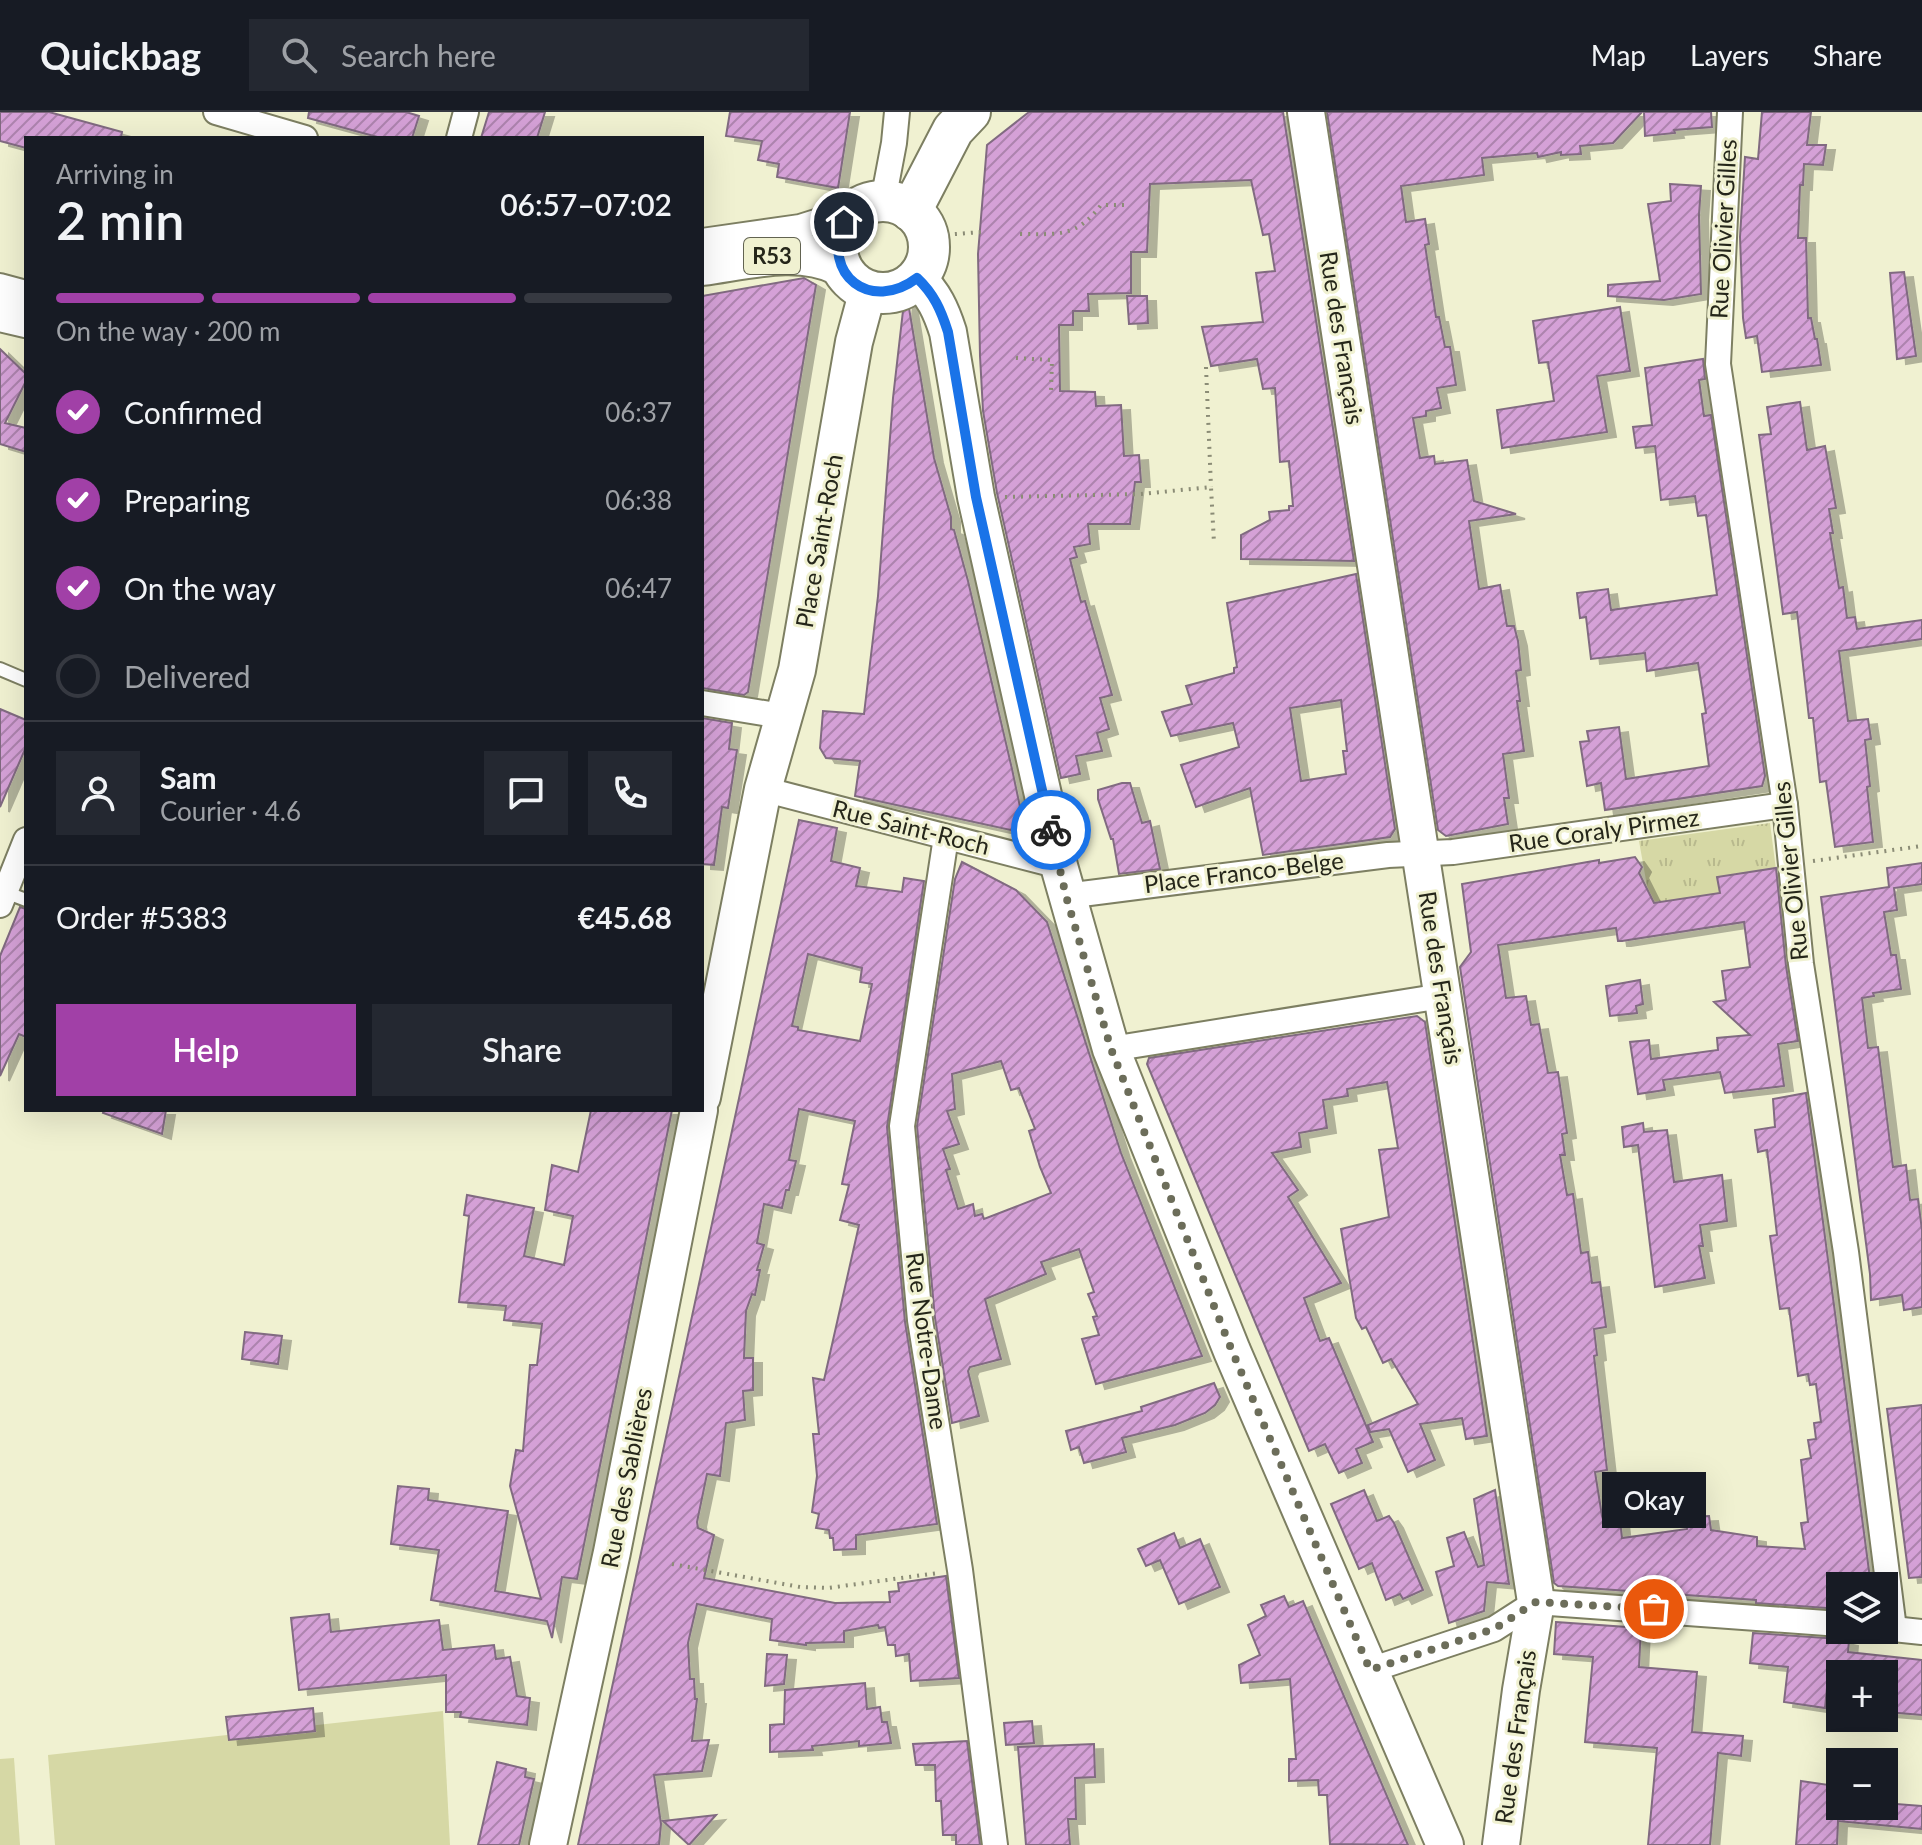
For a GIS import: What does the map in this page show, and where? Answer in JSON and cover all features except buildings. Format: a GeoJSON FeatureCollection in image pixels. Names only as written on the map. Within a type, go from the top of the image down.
{"type":"FeatureCollection","features":[{"type":"Feature","properties":{"kind":"main road"},"geometry":{"type":"LineString","coordinates":[[854,278],[837,250],[838,235],[844,222],[894,214],[953,130],[970,112]]}},
{"type":"Feature","properties":{"kind":"main road","name":"Rue des Français"},"geometry":{"type":"LineString","coordinates":[[1306,112],[1536,1602],[1501,1845]]}},
{"type":"Feature","properties":{"kind":"main road"},"geometry":{"type":"LineString","coordinates":[[894,214],[928,251],[925,266],[917,278],[936,300],[948,332],[976,497],[1063,881],[1111,1049],[1232,1351],[1445,1845]]}},
{"type":"Feature","properties":{"kind":"main road","name":"R53"},"geometry":{"type":"LineString","coordinates":[[704,265],[801,254],[820,255],[854,278],[890,293],[904,288],[917,278]]}},
{"type":"Feature","properties":{"kind":"main road","name":"Place Saint-Roch"},"geometry":{"type":"LineString","coordinates":[[763,789],[797,670],[854,342],[854,278]]}},
{"type":"Feature","properties":{"kind":"main road"},"geometry":{"type":"LineString","coordinates":[[0,311],[24,317]]}},
{"type":"Feature","properties":{"kind":"main road"},"geometry":{"type":"LineString","coordinates":[[704,1087],[763,789]]}},
{"type":"Feature","properties":{"kind":"main road","name":"Rue des Sablières"},"geometry":{"type":"LineString","coordinates":[[548,1845],[612,1552],[699,1112]]}},
{"type":"Feature","properties":{"kind":"street"},"geometry":{"type":"LineString","coordinates":[[216,112],[298,136]]}},
{"type":"Feature","properties":{"kind":"street"},"geometry":{"type":"LineString","coordinates":[[460,136],[466,112]]}},
{"type":"Feature","properties":{"kind":"street"},"geometry":{"type":"LineString","coordinates":[[704,241],[894,214],[897,112]]}},
{"type":"Feature","properties":{"kind":"street","name":"Rue Olivier Gilles"},"geometry":{"type":"LineString","coordinates":[[1730,112],[1718,364],[1785,805],[1801,964],[1846,1252],[1883,1572]]}},
{"type":"Feature","properties":{"kind":"street"},"geometry":{"type":"LineString","coordinates":[[0,286],[24,292]]}},
{"type":"Feature","properties":{"kind":"street"},"geometry":{"type":"LineString","coordinates":[[704,703],[782,716]]}},
{"type":"Feature","properties":{"kind":"street","name":"Rue Saint-Roch"},"geometry":{"type":"LineString","coordinates":[[763,789],[946,837],[1063,881]]}},
{"type":"Feature","properties":{"kind":"street","name":"Rue Coraly Pirmez"},"geometry":{"type":"LineString","coordinates":[[1422,855],[1785,805]]}},
{"type":"Feature","properties":{"kind":"street","name":"Rue Notre-Dame"},"geometry":{"type":"LineString","coordinates":[[946,837],[902,1126],[920,1320],[960,1570],[995,1845]]}},
{"type":"Feature","properties":{"kind":"street"},"geometry":{"type":"LineString","coordinates":[[10,899],[24,847]]}},
{"type":"Feature","properties":{"kind":"street","name":"Place Franco-Belge"},"geometry":{"type":"LineString","coordinates":[[1063,881],[1388,855],[1422,855]]}},
{"type":"Feature","properties":{"kind":"street"},"geometry":{"type":"LineString","coordinates":[[1111,1049],[1442,996]]}},
{"type":"Feature","properties":{"kind":"street"},"geometry":{"type":"LineString","coordinates":[[1370,1670],[1494,1629],[1536,1602],[1826,1623]]}},
{"type":"Feature","properties":{"kind":"street"},"geometry":{"type":"LineString","coordinates":[[1898,1629],[1922,1632]]}},
{"type":"Feature","properties":{"kind":"lane"},"geometry":{"type":"LineString","coordinates":[[0,669],[24,679]]}},
{"type":"Feature","properties":{"kind":"path"},"geometry":{"type":"LineString","coordinates":[[1020,234],[1065,234],[1087,224],[1101,205],[1126,205]]}},
{"type":"Feature","properties":{"kind":"path"},"geometry":{"type":"LineString","coordinates":[[894,214],[981,232]]}},
{"type":"Feature","properties":{"kind":"path"},"geometry":{"type":"LineString","coordinates":[[1016,358],[1052,360],[1051,390]]}},
{"type":"Feature","properties":{"kind":"path"},"geometry":{"type":"LineString","coordinates":[[1206,367],[1214,543]]}},
{"type":"Feature","properties":{"kind":"path"},"geometry":{"type":"LineString","coordinates":[[976,497],[1141,494],[1211,487]]}},
{"type":"Feature","properties":{"kind":"path"},"geometry":{"type":"LineString","coordinates":[[1791,864],[1922,846]]}},
{"type":"Feature","properties":{"kind":"path"},"geometry":{"type":"LineString","coordinates":[[672,1564],[800,1587],[828,1588],[960,1570]]}},
{"type":"Feature","properties":{"kind":"green space"},"geometry":{"type":"Polygon","coordinates":[[[1770,823],[1782,916],[1641,938],[1637,912],[1650,903],[1639,841],[1770,823]]]}},
{"type":"Feature","properties":{"kind":"green space"},"geometry":{"type":"Polygon","coordinates":[[[443,1711],[450,1845],[55,1845],[48,1755],[443,1711]]]}},
{"type":"Feature","properties":{"kind":"green space"},"geometry":{"type":"Polygon","coordinates":[[[14,1758],[20,1845],[0,1845],[0,1759],[14,1758]]]}},
{"type":"Feature","properties":{"kind":"way so far"},"geometry":{"type":"LineString","coordinates":[[1051,830],[1066,896],[1111,1049],[1232,1351],[1370,1670],[1494,1629],[1536,1602],[1654,1609]]}},
{"type":"Feature","properties":{"kind":"place","name":"Okay"},"geometry":{"type":"Point","coordinates":[1654,1609]}},
{"type":"Feature","properties":{"kind":"route"},"geometry":{"type":"LineString","coordinates":[[844,222],[838,235],[837,250],[840,265],[848,278],[868,290],[890,293],[904,288],[917,278],[931,292],[940,308],[954,362],[961,420],[976,497],[1051,830]]}}]}
